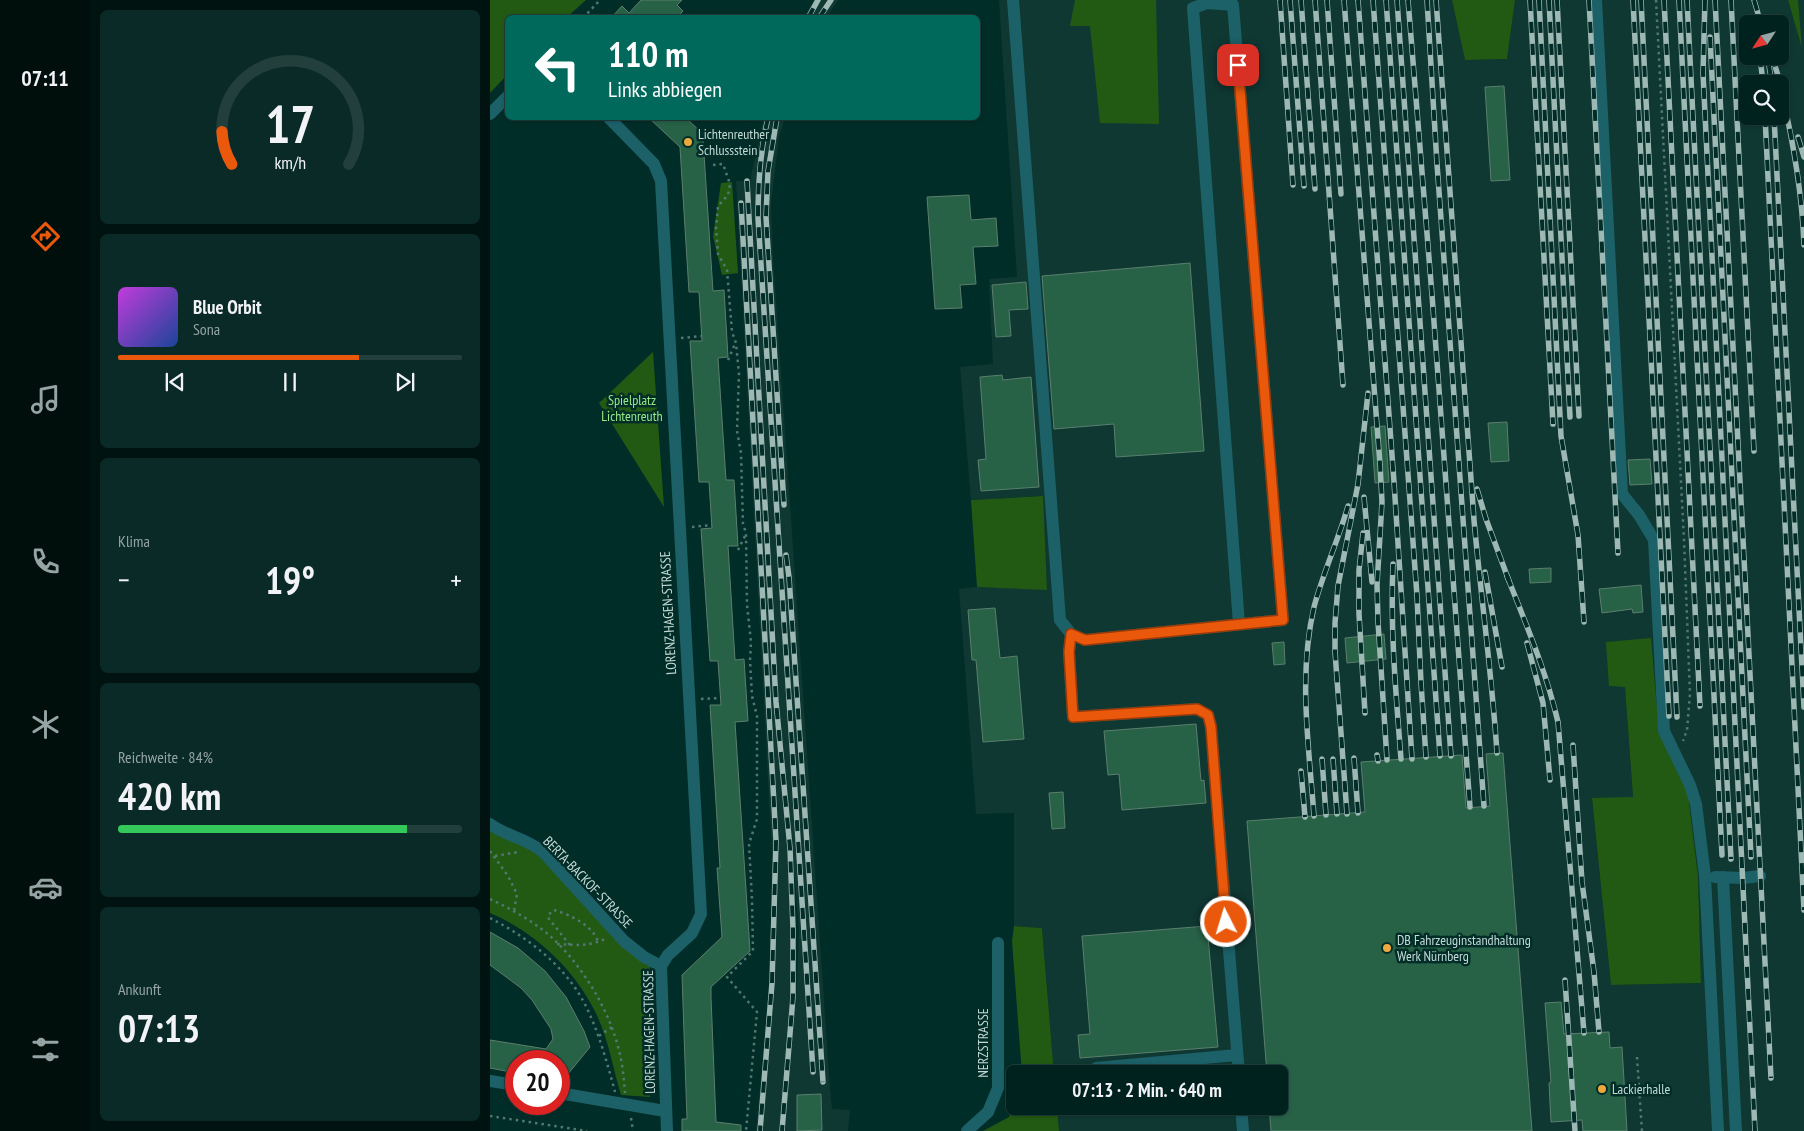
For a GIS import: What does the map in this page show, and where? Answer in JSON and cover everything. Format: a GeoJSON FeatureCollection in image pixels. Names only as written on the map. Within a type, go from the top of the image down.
{"type":"FeatureCollection","features":[{"type":"Feature","properties":{"kind":"street"},"geometry":{"type":"LineString","coordinates":[[1013,0],[1060,620],[1071,634],[1085,640],[1283,620],[1233,5],[1207,3],[1194,8],[1239,624]]}},
{"type":"Feature","properties":{"kind":"street"},"geometry":{"type":"LineString","coordinates":[[1596,0],[1622,494],[1639,515],[1654,540],[1664,731],[1690,785],[1696,804],[1705,876],[1718,1131]]}},
{"type":"Feature","properties":{"kind":"street"},"geometry":{"type":"LineString","coordinates":[[490,114],[505,99]]}},
{"type":"Feature","properties":{"kind":"street","name":"LORENZ-HAGEN-STRASSE"},"geometry":{"type":"LineString","coordinates":[[611,120],[654,164],[661,182],[701,914],[692,933],[668,955],[661,966],[666,1131]]}},
{"type":"Feature","properties":{"kind":"street"},"geometry":{"type":"LineString","coordinates":[[1071,634],[1069,652],[1073,717],[1197,709],[1208,715],[1211,727],[1238,1065]]}},
{"type":"Feature","properties":{"kind":"street","name":"BERTA-BACKOF-STRASSE"},"geometry":{"type":"LineString","coordinates":[[490,824],[509,836],[530,843],[543,852],[632,948],[661,966]]}},
{"type":"Feature","properties":{"kind":"street"},"geometry":{"type":"LineString","coordinates":[[1705,876],[1760,876]]}},
{"type":"Feature","properties":{"kind":"street"},"geometry":{"type":"LineString","coordinates":[[1723,877],[1736,1131]]}},
{"type":"Feature","properties":{"kind":"street","name":"NERZSTRASSE"},"geometry":{"type":"LineString","coordinates":[[968,1131],[988,1112],[998,1088],[998,943]]}},
{"type":"Feature","properties":{"kind":"street"},"geometry":{"type":"LineString","coordinates":[[1131,1065],[1237,1056]]}},
{"type":"Feature","properties":{"kind":"street"},"geometry":{"type":"LineString","coordinates":[[490,1081],[505,1083]]}},
{"type":"Feature","properties":{"kind":"street"},"geometry":{"type":"LineString","coordinates":[[570,1094],[666,1111]]}},
{"type":"Feature","properties":{"kind":"street"},"geometry":{"type":"LineString","coordinates":[[1242,1115],[1243,1131]]}},
{"type":"Feature","properties":{"kind":"path"},"geometry":{"type":"LineString","coordinates":[[586,15],[600,0]]}},
{"type":"Feature","properties":{"kind":"path"},"geometry":{"type":"LineString","coordinates":[[1656,0],[1684,540],[1689,684],[1687,730],[1677,759]]}},
{"type":"Feature","properties":{"kind":"path"},"geometry":{"type":"LineString","coordinates":[[713,165],[723,164],[730,184],[728,195],[718,206],[716,228],[718,254],[727,270],[732,332],[736,343],[739,374],[737,431],[741,453],[743,524],[746,533],[747,605],[751,642],[752,696],[757,716],[757,819],[749,844],[753,951],[727,977],[757,1012],[746,1131]]}},
{"type":"Feature","properties":{"kind":"path"},"geometry":{"type":"LineString","coordinates":[[727,333],[732,332]]}},
{"type":"Feature","properties":{"kind":"path"},"geometry":{"type":"LineString","coordinates":[[681,338],[702,336]]}},
{"type":"Feature","properties":{"kind":"path"},"geometry":{"type":"LineString","coordinates":[[728,360],[736,343]]}},
{"type":"Feature","properties":{"kind":"path"},"geometry":{"type":"LineString","coordinates":[[736,524],[743,524]]}},
{"type":"Feature","properties":{"kind":"path"},"geometry":{"type":"LineString","coordinates":[[691,527],[712,525]]}},
{"type":"Feature","properties":{"kind":"path"},"geometry":{"type":"LineString","coordinates":[[738,550],[746,533]]}},
{"type":"Feature","properties":{"kind":"path"},"geometry":{"type":"LineString","coordinates":[[746,696],[752,696]]}},
{"type":"Feature","properties":{"kind":"path"},"geometry":{"type":"LineString","coordinates":[[701,699],[720,698]]}},
{"type":"Feature","properties":{"kind":"path"},"geometry":{"type":"LineString","coordinates":[[495,856],[521,852],[528,848],[530,843]]}},
{"type":"Feature","properties":{"kind":"path"},"geometry":{"type":"LineString","coordinates":[[490,851],[508,876],[516,894],[514,910]]}},
{"type":"Feature","properties":{"kind":"path"},"geometry":{"type":"LineString","coordinates":[[490,899],[514,910],[549,935],[598,995],[612,1027],[620,1055],[623,1104]]}},
{"type":"Feature","properties":{"kind":"path"},"geometry":{"type":"LineString","coordinates":[[570,945],[548,919],[550,912],[554,910],[564,913],[587,927],[594,932],[598,942]]}},
{"type":"Feature","properties":{"kind":"path"},"geometry":{"type":"LineString","coordinates":[[490,918],[519,933],[550,957],[573,985],[589,1012],[623,1104]]}},
{"type":"Feature","properties":{"kind":"path"},"geometry":{"type":"LineString","coordinates":[[557,944],[580,946],[598,942],[617,932]]}},
{"type":"Feature","properties":{"kind":"path"},"geometry":{"type":"LineString","coordinates":[[599,1036],[612,1027]]}},
{"type":"Feature","properties":{"kind":"path"},"geometry":{"type":"LineString","coordinates":[[1637,1057],[1642,1131]]}},
{"type":"Feature","properties":{"kind":"path"},"geometry":{"type":"LineString","coordinates":[[490,1116],[587,1131]]}},
{"type":"Feature","properties":{"kind":"shaded area"},"geometry":{"type":"Polygon","coordinates":[[[814,0],[838,0],[828,15],[805,15],[814,0]]]}},
{"type":"Feature","properties":{"kind":"shaded area"},"geometry":{"type":"Polygon","coordinates":[[[999,0],[1452,0],[1465,60],[1507,59],[1515,0],[1788,0],[1801,44],[1798,0],[1804,0],[1804,1131],[1059,1131],[1058,1115],[1288,1115],[1288,1065],[1053,1065],[1042,928],[1014,926],[1014,813],[976,814],[959,589],[977,587],[1047,589],[1042,496],[971,500],[960,367],[993,364],[989,279],[1017,277],[999,0]],[[1625,687],[1633,798],[1592,799],[1611,985],[1701,983],[1698,876],[1688,794],[1625,687]]]}},
{"type":"Feature","properties":{"kind":"shaded area"},"geometry":{"type":"Polygon","coordinates":[[[764,120],[784,120],[779,137],[771,204],[773,257],[830,1088],[832,1109],[850,1110],[848,1131],[756,1131],[770,983],[772,853],[736,181],[750,181],[764,120]],[[793,860],[796,1007],[799,928],[793,860]]]}},
{"type":"Feature","properties":{"kind":"green space"},"geometry":{"type":"Polygon","coordinates":[[[490,0],[586,0],[569,15],[505,15],[505,77],[490,93],[490,0]]]}},
{"type":"Feature","properties":{"kind":"green space"},"geometry":{"type":"Polygon","coordinates":[[[1075,0],[1156,0],[1159,124],[1100,123],[1090,26],[1070,26],[1075,0]]]}},
{"type":"Feature","properties":{"kind":"green space"},"geometry":{"type":"Polygon","coordinates":[[[1452,0],[1515,0],[1507,59],[1465,60],[1452,0]]]}},
{"type":"Feature","properties":{"kind":"green space"},"geometry":{"type":"Polygon","coordinates":[[[1788,0],[1798,0],[1802,48],[1788,0]]]}},
{"type":"Feature","properties":{"kind":"green space"},"geometry":{"type":"Polygon","coordinates":[[[732,182],[738,273],[722,275],[713,236],[721,183],[732,182]]]}},
{"type":"Feature","properties":{"kind":"green space","name":"Spielplatz Lichtenreuth"},"geometry":{"type":"Polygon","coordinates":[[[653,352],[664,507],[599,403],[653,352]]]}},
{"type":"Feature","properties":{"kind":"green space"},"geometry":{"type":"Polygon","coordinates":[[[1043,496],[1047,590],[977,587],[971,500],[1043,496]]]}},
{"type":"Feature","properties":{"kind":"green space"},"geometry":{"type":"Polygon","coordinates":[[[1651,638],[1659,733],[1688,794],[1698,876],[1701,983],[1611,985],[1592,798],[1633,797],[1625,687],[1609,686],[1606,642],[1651,638]]]}},
{"type":"Feature","properties":{"kind":"green space"},"geometry":{"type":"Polygon","coordinates":[[[490,828],[529,847],[540,856],[650,966],[650,1097],[621,1095],[609,1048],[597,1014],[582,990],[561,963],[548,950],[520,929],[490,913],[490,828]]]}},
{"type":"Feature","properties":{"kind":"green space"},"geometry":{"type":"Polygon","coordinates":[[[1014,926],[1042,928],[1053,1065],[1021,1065],[1012,941],[1014,926]]]}},
{"type":"Feature","properties":{"kind":"green space"},"geometry":{"type":"Polygon","coordinates":[[[1010,1115],[1058,1115],[1059,1131],[983,1131],[1010,1115]]]}},
{"type":"Feature","properties":{"kind":"building"},"geometry":{"type":"Polygon","coordinates":[[[641,0],[682,0],[677,5],[683,11],[680,15],[614,15],[622,6],[629,13],[641,0]]]}},
{"type":"Feature","properties":{"kind":"building"},"geometry":{"type":"Polygon","coordinates":[[[1504,86],[1510,180],[1491,181],[1485,87],[1504,86]]]}},
{"type":"Feature","properties":{"kind":"building"},"geometry":{"type":"Polygon","coordinates":[[[651,120],[688,120],[705,136],[703,139],[713,291],[724,290],[728,357],[718,358],[726,480],[734,480],[738,546],[728,546],[735,660],[744,659],[748,721],[735,722],[750,951],[711,987],[711,997],[716,1122],[741,1125],[741,1131],[682,1131],[682,1119],[687,1119],[682,975],[722,937],[717,868],[720,868],[710,705],[721,705],[718,661],[710,661],[701,529],[712,528],[709,482],[699,482],[690,341],[702,341],[699,292],[689,292],[680,147],[651,120]]]}},
{"type":"Feature","properties":{"kind":"building"},"geometry":{"type":"Polygon","coordinates":[[[969,195],[971,220],[996,218],[998,246],[973,247],[976,284],[960,285],[962,308],[935,309],[927,197],[969,195]]]}},
{"type":"Feature","properties":{"kind":"building"},"geometry":{"type":"Polygon","coordinates":[[[1190,263],[1204,451],[1116,457],[1114,424],[1054,429],[1042,276],[1190,263]]]}},
{"type":"Feature","properties":{"kind":"building"},"geometry":{"type":"Polygon","coordinates":[[[1026,282],[1028,309],[1009,310],[1011,336],[996,337],[992,285],[1026,282]]]}},
{"type":"Feature","properties":{"kind":"building"},"geometry":{"type":"Polygon","coordinates":[[[1002,375],[1003,380],[1031,377],[1039,487],[981,491],[978,460],[986,459],[980,377],[1002,375]]]}},
{"type":"Feature","properties":{"kind":"building"},"geometry":{"type":"Polygon","coordinates":[[[1507,422],[1509,461],[1491,462],[1488,423],[1507,422]]]}},
{"type":"Feature","properties":{"kind":"building"},"geometry":{"type":"Polygon","coordinates":[[[1385,426],[1389,482],[1375,483],[1371,427],[1385,426]]]}},
{"type":"Feature","properties":{"kind":"building"},"geometry":{"type":"Polygon","coordinates":[[[1650,459],[1652,484],[1630,485],[1628,460],[1650,459]]]}},
{"type":"Feature","properties":{"kind":"building"},"geometry":{"type":"Polygon","coordinates":[[[1551,568],[1551,582],[1530,583],[1529,569],[1551,568]]]}},
{"type":"Feature","properties":{"kind":"building"},"geometry":{"type":"Polygon","coordinates":[[[1641,585],[1643,612],[1633,613],[1632,609],[1602,613],[1599,589],[1641,585]]]}},
{"type":"Feature","properties":{"kind":"building"},"geometry":{"type":"Polygon","coordinates":[[[995,608],[1000,658],[1017,656],[1024,739],[983,742],[976,660],[972,660],[968,610],[995,608]]]}},
{"type":"Feature","properties":{"kind":"building"},"geometry":{"type":"Polygon","coordinates":[[[1384,634],[1386,659],[1347,663],[1345,638],[1384,634]]]}},
{"type":"Feature","properties":{"kind":"building"},"geometry":{"type":"Polygon","coordinates":[[[1284,642],[1285,664],[1274,665],[1272,643],[1284,642]]]}},
{"type":"Feature","properties":{"kind":"building"},"geometry":{"type":"Polygon","coordinates":[[[1196,724],[1201,781],[1204,780],[1206,803],[1122,810],[1119,774],[1108,775],[1104,731],[1196,724]]]}},
{"type":"Feature","properties":{"kind":"building","name":"DB Fahrzeuginstandhaltung Werk Nürnberg"},"geometry":{"type":"Polygon","coordinates":[[[1503,753],[1532,1131],[1271,1131],[1270,1115],[1288,1115],[1288,1065],[1266,1065],[1247,821],[1365,812],[1361,762],[1462,755],[1466,808],[1490,806],[1486,754],[1503,753]]]}},
{"type":"Feature","properties":{"kind":"building"},"geometry":{"type":"Polygon","coordinates":[[[1063,792],[1065,828],[1052,829],[1049,793],[1063,792]]]}},
{"type":"Feature","properties":{"kind":"building"},"geometry":{"type":"Polygon","coordinates":[[[1207,926],[1218,1047],[1080,1058],[1078,1035],[1090,1034],[1082,936],[1207,926]]]}},
{"type":"Feature","properties":{"kind":"building"},"geometry":{"type":"Polygon","coordinates":[[[490,932],[518,948],[545,971],[566,997],[584,1031],[590,1047],[570,1072],[570,1050],[505,1050],[505,1071],[490,1068],[490,1040],[546,1049],[553,1039],[551,1029],[532,1000],[521,988],[490,965],[490,932]]]}},
{"type":"Feature","properties":{"kind":"building"},"geometry":{"type":"Polygon","coordinates":[[[1561,1002],[1564,1034],[1609,1032],[1610,1048],[1622,1047],[1627,1131],[1583,1131],[1582,1120],[1551,1122],[1549,1083],[1551,1082],[1545,1003],[1561,1002]]]}},
{"type":"Feature","properties":{"kind":"building"},"geometry":{"type":"Polygon","coordinates":[[[821,1094],[822,1130],[797,1131],[797,1095],[821,1094]]]}},
{"type":"Feature","properties":{"kind":"railway"},"geometry":{"type":"LineString","coordinates":[[810,15],[818,0]]}},
{"type":"Feature","properties":{"kind":"railway"},"geometry":{"type":"LineString","coordinates":[[821,15],[831,0]]}},
{"type":"Feature","properties":{"kind":"railway"},"geometry":{"type":"LineString","coordinates":[[1280,0],[1293,185]]}},
{"type":"Feature","properties":{"kind":"railway"},"geometry":{"type":"LineString","coordinates":[[1290,0],[1304,186]]}},
{"type":"Feature","properties":{"kind":"railway"},"geometry":{"type":"LineString","coordinates":[[1301,0],[1315,189]]}},
{"type":"Feature","properties":{"kind":"railway"},"geometry":{"type":"LineString","coordinates":[[1315,0],[1343,385]]}},
{"type":"Feature","properties":{"kind":"railway"},"geometry":{"type":"LineString","coordinates":[[1327,0],[1341,194]]}},
{"type":"Feature","properties":{"kind":"railway"},"geometry":{"type":"LineString","coordinates":[[1344,0],[1380,464],[1382,502],[1377,585],[1387,760]]}},
{"type":"Feature","properties":{"kind":"railway"},"geometry":{"type":"LineString","coordinates":[[1358,0],[1394,482],[1412,759]]}},
{"type":"Feature","properties":{"kind":"railway"},"geometry":{"type":"LineString","coordinates":[[1373,0],[1417,596],[1426,757]]}},
{"type":"Feature","properties":{"kind":"railway"},"geometry":{"type":"LineString","coordinates":[[1386,0],[1440,756]]}},
{"type":"Feature","properties":{"kind":"railway"},"geometry":{"type":"LineString","coordinates":[[1397,0],[1451,756]]}},
{"type":"Feature","properties":{"kind":"railway"},"geometry":{"type":"LineString","coordinates":[[1408,0],[1470,807]]}},
{"type":"Feature","properties":{"kind":"railway"},"geometry":{"type":"LineString","coordinates":[[1427,0],[1437,164],[1484,806]]}},
{"type":"Feature","properties":{"kind":"railway"},"geometry":{"type":"LineString","coordinates":[[1436,0],[1474,520],[1497,753]]}},
{"type":"Feature","properties":{"kind":"railway"},"geometry":{"type":"LineString","coordinates":[[1530,0],[1553,424]]}},
{"type":"Feature","properties":{"kind":"railway"},"geometry":{"type":"LineString","coordinates":[[1539,0],[1561,436],[1578,535],[1584,622]]}},
{"type":"Feature","properties":{"kind":"railway"},"geometry":{"type":"LineString","coordinates":[[1549,0],[1570,417]]}},
{"type":"Feature","properties":{"kind":"railway"},"geometry":{"type":"LineString","coordinates":[[1557,0],[1579,416]]}},
{"type":"Feature","properties":{"kind":"railway"},"geometry":{"type":"LineString","coordinates":[[1589,0],[1618,553]]}},
{"type":"Feature","properties":{"kind":"railway"},"geometry":{"type":"LineString","coordinates":[[1633,0],[1669,716]]}},
{"type":"Feature","properties":{"kind":"railway"},"geometry":{"type":"LineString","coordinates":[[1641,0],[1677,717]]}},
{"type":"Feature","properties":{"kind":"railway"},"geometry":{"type":"LineString","coordinates":[[1664,0],[1700,706]]}},
{"type":"Feature","properties":{"kind":"railway"},"geometry":{"type":"LineString","coordinates":[[1679,0],[1722,855]]}},
{"type":"Feature","properties":{"kind":"railway"},"geometry":{"type":"LineString","coordinates":[[1687,0],[1731,859]]}},
{"type":"Feature","properties":{"kind":"railway"},"geometry":{"type":"LineString","coordinates":[[1705,0],[1703,73],[1755,1131]]}},
{"type":"Feature","properties":{"kind":"railway"},"geometry":{"type":"LineString","coordinates":[[1715,0],[1771,1078]]}},
{"type":"Feature","properties":{"kind":"railway"},"geometry":{"type":"LineString","coordinates":[[1731,0],[1754,451]]}},
{"type":"Feature","properties":{"kind":"railway"},"geometry":{"type":"LineString","coordinates":[[1754,0],[1758,15]]}},
{"type":"Feature","properties":{"kind":"railway"},"geometry":{"type":"LineString","coordinates":[[1710,37],[1751,857]]}},
{"type":"Feature","properties":{"kind":"railway"},"geometry":{"type":"LineString","coordinates":[[1761,65],[1762,75]]}},
{"type":"Feature","properties":{"kind":"railway"},"geometry":{"type":"LineString","coordinates":[[1775,65],[1778,75]]}},
{"type":"Feature","properties":{"kind":"railway"},"geometry":{"type":"LineString","coordinates":[[1769,66],[1770,75]]}},
{"type":"Feature","properties":{"kind":"railway"},"geometry":{"type":"LineString","coordinates":[[768,120],[760,167],[758,218],[813,1072]]}},
{"type":"Feature","properties":{"kind":"railway"},"geometry":{"type":"LineString","coordinates":[[777,120],[768,171],[766,217],[784,505]]}},
{"type":"Feature","properties":{"kind":"railway"},"geometry":{"type":"LineString","coordinates":[[1765,125],[1804,910]]}},
{"type":"Feature","properties":{"kind":"railway"},"geometry":{"type":"LineString","coordinates":[[1774,125],[1804,707]]}},
{"type":"Feature","properties":{"kind":"railway"},"geometry":{"type":"LineString","coordinates":[[1789,125],[1796,165],[1804,245]]}},
{"type":"Feature","properties":{"kind":"railway"},"geometry":{"type":"LineString","coordinates":[[1798,137],[1804,157]]}},
{"type":"Feature","properties":{"kind":"railway"},"geometry":{"type":"LineString","coordinates":[[747,181],[776,702],[790,848],[793,929],[793,997],[782,1131]]}},
{"type":"Feature","properties":{"kind":"railway"},"geometry":{"type":"LineString","coordinates":[[741,203],[776,841],[772,983],[760,1131]]}},
{"type":"Feature","properties":{"kind":"railway"},"geometry":{"type":"LineString","coordinates":[[1347,814],[1335,652],[1335,623],[1338,586],[1358,484],[1368,393]]}},
{"type":"Feature","properties":{"kind":"railway"},"geometry":{"type":"LineString","coordinates":[[1477,489],[1509,581]]}},
{"type":"Feature","properties":{"kind":"railway"},"geometry":{"type":"LineString","coordinates":[[1364,497],[1372,582]]}},
{"type":"Feature","properties":{"kind":"railway"},"geometry":{"type":"LineString","coordinates":[[1314,816],[1306,712],[1309,633],[1314,607],[1348,506]]}},
{"type":"Feature","properties":{"kind":"railway"},"geometry":{"type":"LineString","coordinates":[[1363,533],[1359,570],[1359,614],[1365,713]]}},
{"type":"Feature","properties":{"kind":"railway"},"geometry":{"type":"LineString","coordinates":[[786,555],[823,1082]]}},
{"type":"Feature","properties":{"kind":"railway"},"geometry":{"type":"LineString","coordinates":[[1393,564],[1393,638],[1401,759]]}},
{"type":"Feature","properties":{"kind":"railway"},"geometry":{"type":"LineString","coordinates":[[1485,572],[1502,667]]}},
{"type":"Feature","properties":{"kind":"railway"},"geometry":{"type":"LineString","coordinates":[[1507,576],[1542,666],[1558,722],[1584,1033]]}},
{"type":"Feature","properties":{"kind":"railway"},"geometry":{"type":"LineString","coordinates":[[1527,643],[1543,703],[1550,780]]}},
{"type":"Feature","properties":{"kind":"railway"},"geometry":{"type":"LineString","coordinates":[[1573,745],[1582,882],[1594,972],[1599,1032]]}},
{"type":"Feature","properties":{"kind":"railway"},"geometry":{"type":"LineString","coordinates":[[1377,755],[1378,761]]}},
{"type":"Feature","properties":{"kind":"railway"},"geometry":{"type":"LineString","coordinates":[[1354,758],[1358,813]]}},
{"type":"Feature","properties":{"kind":"railway"},"geometry":{"type":"LineString","coordinates":[[1322,759],[1326,815]]}},
{"type":"Feature","properties":{"kind":"railway"},"geometry":{"type":"LineString","coordinates":[[1333,759],[1337,814]]}},
{"type":"Feature","properties":{"kind":"railway"},"geometry":{"type":"LineString","coordinates":[[1301,771],[1305,817]]}},
{"type":"Feature","properties":{"kind":"railway"},"geometry":{"type":"LineString","coordinates":[[1565,980],[1575,1131]]}},
{"type":"Feature","properties":{"kind":"place","name":"Lichtenreuther Schlussstein"},"geometry":{"type":"Point","coordinates":[688,142]}},
{"type":"Feature","properties":{"kind":"place","name":"DB Fahrzeuginstandhaltung Werk Nürnberg"},"geometry":{"type":"Point","coordinates":[1387,948]}},
{"type":"Feature","properties":{"kind":"place","name":"Lackierhalle"},"geometry":{"type":"Point","coordinates":[1602,1089]}},
{"type":"Feature","properties":{"kind":"route"},"geometry":{"type":"LineString","coordinates":[[1226,922],[1211,727],[1208,715],[1197,709],[1073,717],[1069,652],[1071,634],[1085,640],[1283,620],[1238,65]]}}]}
